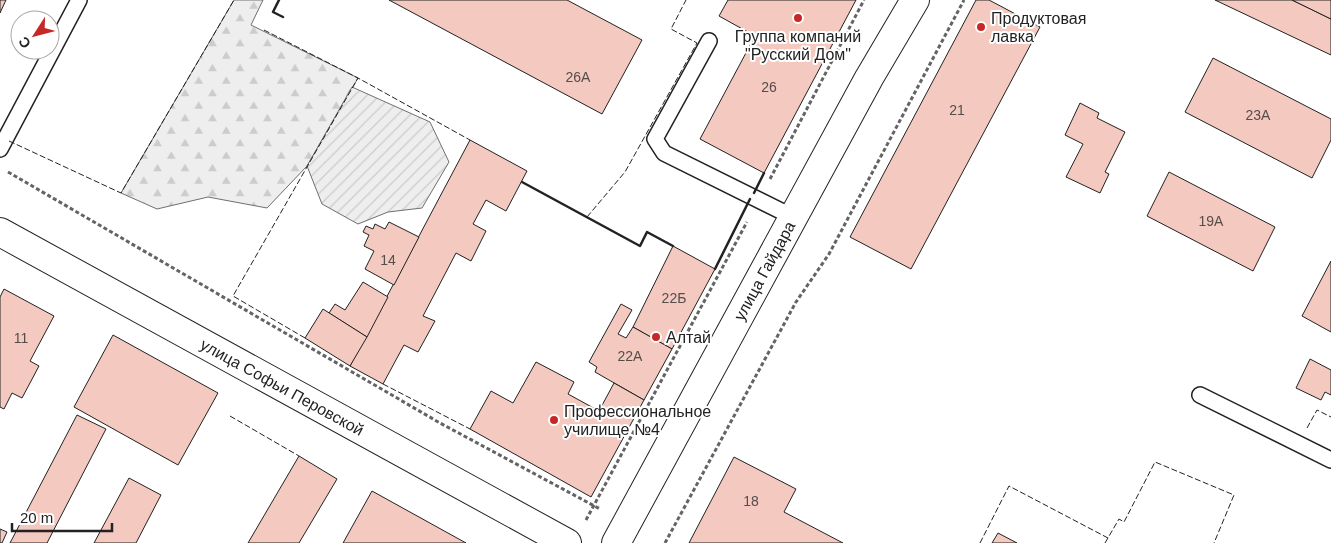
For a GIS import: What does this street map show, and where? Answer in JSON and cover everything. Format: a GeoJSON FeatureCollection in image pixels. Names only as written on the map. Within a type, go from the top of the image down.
{"type":"FeatureCollection","features":[{"type":"Feature","properties":{"kind":"street","name":"улица Гайдара"},"geometry":{"type":"LineString","coordinates":[[621,533],[795,218],[869,78],[915,0]]}},
{"type":"Feature","properties":{"kind":"street","name":"улица Софьи Перовской"},"geometry":{"type":"LineString","coordinates":[[0,232],[574,535]]}},
{"type":"Feature","properties":{"kind":"lane"},"geometry":{"type":"LineString","coordinates":[[0,149],[80,0]]}},
{"type":"Feature","properties":{"kind":"lane"},"geometry":{"type":"LineString","coordinates":[[709,41],[655,139],[664,153],[795,218]]}},
{"type":"Feature","properties":{"kind":"lane"},"geometry":{"type":"LineString","coordinates":[[1200,395],[1331,460]]}},
{"type":"Feature","properties":{"kind":"path"},"geometry":{"type":"LineString","coordinates":[[574,535],[594,505],[759,200],[864,0]]}},
{"type":"Feature","properties":{"kind":"path"},"geometry":{"type":"LineString","coordinates":[[666,543],[796,302],[829,254],[964,0]]}},
{"type":"Feature","properties":{"kind":"path"},"geometry":{"type":"LineString","coordinates":[[0,167],[440,423],[594,505],[621,533]]}},
{"type":"Feature","properties":{"kind":"green space"},"geometry":{"type":"Polygon","coordinates":[[[234,0],[263,0],[251,25],[358,78],[307,166],[267,208],[208,197],[157,209],[121,193],[234,0]]]}},
{"type":"Feature","properties":{"kind":"green space"},"geometry":{"type":"Polygon","coordinates":[[[352,87],[430,122],[449,162],[422,208],[388,212],[358,224],[322,204],[307,166],[352,87]]]}},
{"type":"Feature","properties":{"kind":"building"},"geometry":{"type":"Polygon","coordinates":[[[0,0],[6,0],[0,13],[0,0]]]}},
{"type":"Feature","properties":{"kind":"building"},"geometry":{"type":"Polygon","coordinates":[[[389,0],[567,0],[642,40],[602,114],[389,0]]]}},
{"type":"Feature","properties":{"kind":"building"},"geometry":{"type":"Polygon","coordinates":[[[728,0],[856,0],[764,173],[700,139],[755,36],[719,16],[728,0]]]}},
{"type":"Feature","properties":{"kind":"building"},"geometry":{"type":"Polygon","coordinates":[[[976,0],[989,0],[1040,27],[911,269],[850,237],[976,0]]]}},
{"type":"Feature","properties":{"kind":"building"},"geometry":{"type":"Polygon","coordinates":[[[1215,0],[1292,0],[1331,19],[1331,55],[1215,0]]]}},
{"type":"Feature","properties":{"kind":"building"},"geometry":{"type":"Polygon","coordinates":[[[1292,0],[1331,0],[1331,19],[1292,0]]]}},
{"type":"Feature","properties":{"kind":"building"},"geometry":{"type":"Polygon","coordinates":[[[1213,58],[1331,119],[1331,140],[1312,178],[1185,112],[1213,58]]]}},
{"type":"Feature","properties":{"kind":"building"},"geometry":{"type":"Polygon","coordinates":[[[1080,103],[1099,113],[1097,118],[1125,132],[1105,172],[1109,174],[1100,193],[1066,177],[1083,144],[1065,135],[1080,103]]]}},
{"type":"Feature","properties":{"kind":"building"},"geometry":{"type":"Polygon","coordinates":[[[470,140],[527,171],[506,211],[486,200],[473,224],[486,231],[471,261],[456,253],[423,316],[435,321],[418,352],[404,345],[383,384],[350,366],[470,140]]]}},
{"type":"Feature","properties":{"kind":"building"},"geometry":{"type":"Polygon","coordinates":[[[1169,172],[1275,227],[1253,271],[1147,216],[1169,172]]]}},
{"type":"Feature","properties":{"kind":"building"},"geometry":{"type":"Polygon","coordinates":[[[389,222],[419,237],[394,285],[365,269],[374,251],[364,246],[369,235],[363,232],[366,226],[373,229],[375,224],[385,229],[389,222]]]}},
{"type":"Feature","properties":{"kind":"building"},"geometry":{"type":"Polygon","coordinates":[[[673,246],[715,269],[672,349],[633,327],[673,246]]]}},
{"type":"Feature","properties":{"kind":"building"},"geometry":{"type":"Polygon","coordinates":[[[1331,261],[1331,332],[1302,316],[1331,261]]]}},
{"type":"Feature","properties":{"kind":"building"},"geometry":{"type":"Polygon","coordinates":[[[363,282],[388,297],[367,337],[329,313],[335,304],[345,310],[363,282]]]}},
{"type":"Feature","properties":{"kind":"building"},"geometry":{"type":"Polygon","coordinates":[[[4,289],[54,316],[30,361],[39,366],[22,398],[12,393],[4,409],[0,407],[0,297],[4,289]]]}},
{"type":"Feature","properties":{"kind":"building"},"geometry":{"type":"Polygon","coordinates":[[[621,304],[632,310],[618,334],[626,338],[633,327],[672,349],[644,400],[595,372],[597,367],[589,362],[621,304]]]}},
{"type":"Feature","properties":{"kind":"building"},"geometry":{"type":"Polygon","coordinates":[[[323,309],[367,337],[350,366],[305,338],[323,309]]]}},
{"type":"Feature","properties":{"kind":"building"},"geometry":{"type":"Polygon","coordinates":[[[113,335],[218,393],[178,465],[74,407],[113,335]]]}},
{"type":"Feature","properties":{"kind":"building"},"geometry":{"type":"Polygon","coordinates":[[[1310,359],[1331,370],[1331,395],[1325,392],[1321,400],[1296,388],[1310,359]]]}},
{"type":"Feature","properties":{"kind":"building","name":"Профессиональное училище №4"},"geometry":{"type":"Polygon","coordinates":[[[536,362],[574,382],[568,394],[599,411],[614,383],[644,400],[591,497],[470,429],[491,391],[513,403],[536,362]]]}},
{"type":"Feature","properties":{"kind":"building"},"geometry":{"type":"Polygon","coordinates":[[[77,415],[106,429],[47,543],[10,543],[77,415]]]}},
{"type":"Feature","properties":{"kind":"building"},"geometry":{"type":"Polygon","coordinates":[[[299,456],[337,479],[299,543],[248,543],[299,456]]]}},
{"type":"Feature","properties":{"kind":"building"},"geometry":{"type":"Polygon","coordinates":[[[734,457],[796,489],[784,512],[843,543],[689,543],[734,457]]]}},
{"type":"Feature","properties":{"kind":"building"},"geometry":{"type":"Polygon","coordinates":[[[129,478],[161,495],[136,543],[94,543],[129,478]]]}},
{"type":"Feature","properties":{"kind":"building"},"geometry":{"type":"Polygon","coordinates":[[[372,491],[466,543],[343,543],[372,491]]]}},
{"type":"Feature","properties":{"kind":"building"},"geometry":{"type":"Polygon","coordinates":[[[0,529],[7,532],[2,543],[0,543],[0,529]]]}},
{"type":"Feature","properties":{"kind":"building"},"geometry":{"type":"Polygon","coordinates":[[[998,533],[1017,543],[992,543],[998,533]]]}},
{"type":"Feature","properties":{"kind":"fence"},"geometry":{"type":"LineString","coordinates":[[9,141],[121,193],[234,0]]}},
{"type":"Feature","properties":{"kind":"fence"},"geometry":{"type":"LineString","coordinates":[[587,217],[625,172],[697,43],[671,29],[686,0]]}},
{"type":"Feature","properties":{"kind":"fence"},"geometry":{"type":"LineString","coordinates":[[264,30],[358,78],[470,140]]}},
{"type":"Feature","properties":{"kind":"fence"},"geometry":{"type":"LineString","coordinates":[[305,338],[233,296],[358,78]]}},
{"type":"Feature","properties":{"kind":"fence"},"geometry":{"type":"LineString","coordinates":[[383,384],[470,429]]}},
{"type":"Feature","properties":{"kind":"fence"},"geometry":{"type":"LineString","coordinates":[[1307,428],[1317,410],[1331,417]]}},
{"type":"Feature","properties":{"kind":"fence"},"geometry":{"type":"LineString","coordinates":[[230,416],[299,456]]}},
{"type":"Feature","properties":{"kind":"fence"},"geometry":{"type":"LineString","coordinates":[[1105,543],[1119,519],[1124,522],[1155,462],[1234,495],[1214,543]]}},
{"type":"Feature","properties":{"kind":"fence"},"geometry":{"type":"LineString","coordinates":[[980,543],[1009,486],[1108,538]]}},
{"type":"Feature","properties":{"kind":"wall"},"geometry":{"type":"LineString","coordinates":[[279,0],[273,12],[283,17]]}},
{"type":"Feature","properties":{"kind":"wall"},"geometry":{"type":"LineString","coordinates":[[754,193],[764,173]]}},
{"type":"Feature","properties":{"kind":"wall"},"geometry":{"type":"LineString","coordinates":[[522,182],[640,246],[647,232],[673,246]]}},
{"type":"Feature","properties":{"kind":"wall"},"geometry":{"type":"LineString","coordinates":[[715,269],[750,199]]}},
{"type":"Feature","properties":{"kind":"place","name":"Группа компаний \"Русский Дом\""},"geometry":{"type":"Point","coordinates":[798,18]}},
{"type":"Feature","properties":{"kind":"place","name":"Продуктовая лавка"},"geometry":{"type":"Point","coordinates":[981,27]}},
{"type":"Feature","properties":{"kind":"place","name":"Алтай"},"geometry":{"type":"Point","coordinates":[656,337]}},
{"type":"Feature","properties":{"kind":"place","name":"Профессиональное училище №4"},"geometry":{"type":"Point","coordinates":[554,420]}}]}
